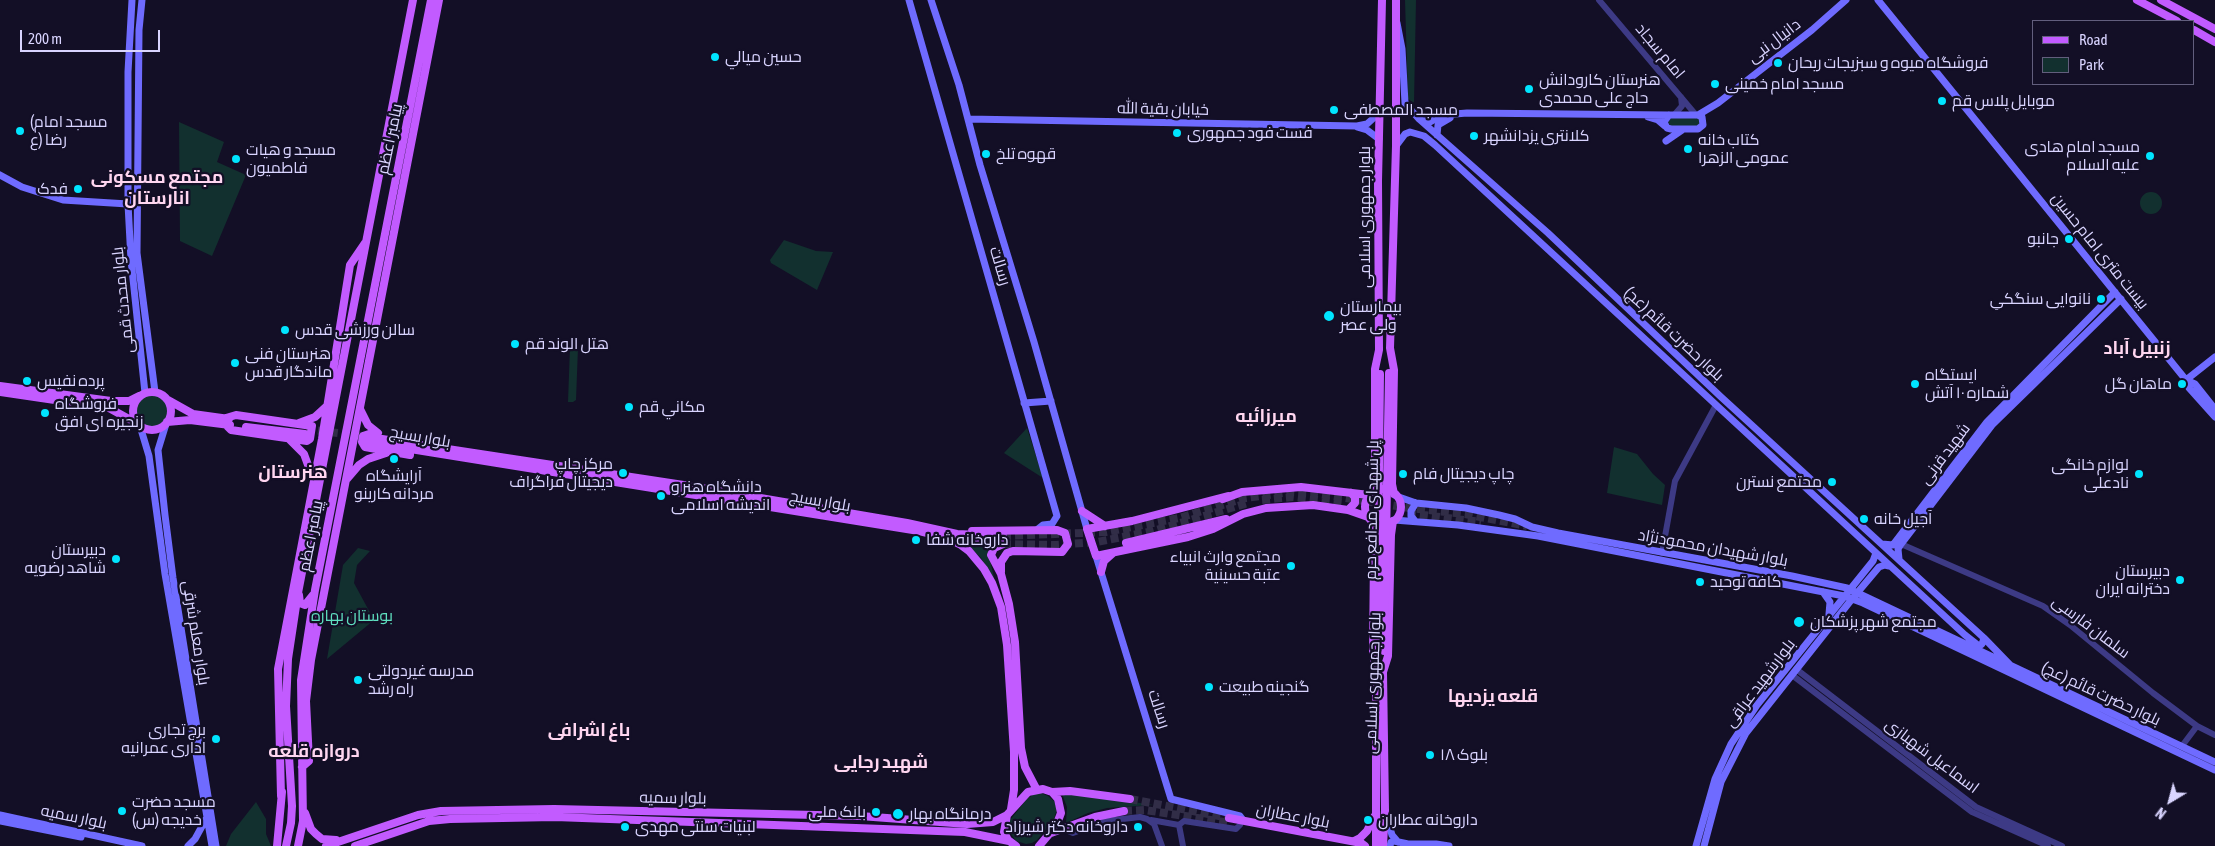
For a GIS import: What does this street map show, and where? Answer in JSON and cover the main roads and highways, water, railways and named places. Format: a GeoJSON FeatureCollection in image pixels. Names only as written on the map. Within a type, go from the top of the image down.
{"type":"FeatureCollection","features":[{"type":"Feature","properties":{"kind":"main road","name":"بلوار محدث قمی"},"geometry":{"type":"LineString","coordinates":[[132,0],[128,72],[128,204],[142,395]]}},
{"type":"Feature","properties":{"kind":"main road"},"geometry":{"type":"LineString","coordinates":[[142,0],[139,30],[137,253],[155,392]]}},
{"type":"Feature","properties":{"kind":"main road","name":"پیامبر اعظم"},"geometry":{"type":"LineString","coordinates":[[286,846],[291,823],[286,678],[292,632],[327,428],[368,239],[413,0]]}},
{"type":"Feature","properties":{"kind":"main road","name":"پیامبر اعظم"},"geometry":{"type":"LineString","coordinates":[[298,846],[302,829],[303,802],[300,680],[315,590],[382,244],[409,121],[431,0]]}},
{"type":"Feature","properties":{"kind":"main road"},"geometry":{"type":"LineString","coordinates":[[302,767],[308,761],[306,709],[308,674],[440,0]]}},
{"type":"Feature","properties":{"kind":"main road","name":"رسالت"},"geometry":{"type":"LineString","coordinates":[[909,0],[1057,516],[1052,524],[1043,525],[1038,529]]}},
{"type":"Feature","properties":{"kind":"main road","name":"رسالت"},"geometry":{"type":"LineString","coordinates":[[930,0],[959,85],[1087,529]]}},
{"type":"Feature","properties":{"kind":"main road","name":"بلوار جمهوری اسلامی"},"geometry":{"type":"LineString","coordinates":[[1370,494],[1375,484],[1375,369],[1379,350],[1379,113],[1382,0]]}},
{"type":"Feature","properties":{"kind":"main road","name":"بلوار جمهوری اسلامی"},"geometry":{"type":"LineString","coordinates":[[1395,495],[1392,484],[1394,370],[1390,348],[1396,146],[1396,0]]}},
{"type":"Feature","properties":{"kind":"main road","name":"دانیال نبی"},"geometry":{"type":"LineString","coordinates":[[1697,115],[1718,103],[1812,30],[1846,0]]}},
{"type":"Feature","properties":{"kind":"main road","name":"بیست متری امام حسین"},"geometry":{"type":"LineString","coordinates":[[1878,0],[2116,292],[2186,380],[2189,388],[2215,417]]}},
{"type":"Feature","properties":{"kind":"main road"},"geometry":{"type":"LineString","coordinates":[[2137,0],[2175,20]]}},
{"type":"Feature","properties":{"kind":"main road"},"geometry":{"type":"LineString","coordinates":[[2160,0],[2215,29]]}},
{"type":"Feature","properties":{"kind":"main road","name":"بلوار حضرت قائم (عج)"},"geometry":{"type":"LineString","coordinates":[[1397,23],[1402,48],[1405,103],[1419,119],[1561,246],[1720,396],[1984,638],[2013,671],[2215,770]]}},
{"type":"Feature","properties":{"kind":"main road"},"geometry":{"type":"LineString","coordinates":[[2195,31],[2215,42]]}},
{"type":"Feature","properties":{"kind":"main road","name":"دانیال نبی"},"geometry":{"type":"LineString","coordinates":[[1704,125],[1718,103]]}},
{"type":"Feature","properties":{"kind":"main road"},"geometry":{"type":"LineString","coordinates":[[1357,126],[1367,124],[1379,113]]}},
{"type":"Feature","properties":{"kind":"main road"},"geometry":{"type":"LineString","coordinates":[[1419,119],[1430,122],[1443,115],[1672,114],[1697,115],[1702,117],[1704,125],[1698,129],[1684,129],[1666,127],[1658,120],[1648,117],[1548,115]]}},
{"type":"Feature","properties":{"kind":"main road"},"geometry":{"type":"LineString","coordinates":[[1672,114],[1665,119],[1666,141],[1684,129]]}},
{"type":"Feature","properties":{"kind":"main road"},"geometry":{"type":"LineString","coordinates":[[1437,135],[1437,129],[1442,121],[1457,115]]}},
{"type":"Feature","properties":{"kind":"main road","name":"خیابان بقیة الله"},"geometry":{"type":"LineString","coordinates":[[968,119],[1357,126],[1367,130],[1379,139]]}},
{"type":"Feature","properties":{"kind":"main road"},"geometry":{"type":"LineString","coordinates":[[409,121],[415,128]]}},
{"type":"Feature","properties":{"kind":"main road","name":"بلوار حضرت قائم (عج)"},"geometry":{"type":"LineString","coordinates":[[1396,146],[1405,134],[1410,132],[1424,136],[1948,620],[1975,644],[1982,644],[1984,638]]}},
{"type":"Feature","properties":{"kind":"main road"},"geometry":{"type":"LineString","coordinates":[[0,175],[22,187],[63,200],[128,204]]}},
{"type":"Feature","properties":{"kind":"main road"},"geometry":{"type":"LineString","coordinates":[[279,846],[278,669],[313,482],[327,428],[327,406],[350,264],[368,239]]}},
{"type":"Feature","properties":{"kind":"main road"},"geometry":{"type":"LineString","coordinates":[[382,244],[389,265]]}},
{"type":"Feature","properties":{"kind":"main road"},"geometry":{"type":"LineString","coordinates":[[1554,255],[1561,246]]}},
{"type":"Feature","properties":{"kind":"main road","name":"شهید قرنی"},"geometry":{"type":"LineString","coordinates":[[1898,546],[1987,422],[2116,292]]}},
{"type":"Feature","properties":{"kind":"main road","name":"شهید قرنی"},"geometry":{"type":"LineString","coordinates":[[1898,546],[1992,425],[2121,299]]}},
{"type":"Feature","properties":{"kind":"main road","name":"پل شهدای مدافع حرم"},"geometry":{"type":"LineString","coordinates":[[1380,671],[1390,348]]}},
{"type":"Feature","properties":{"kind":"main road","name":"پل شهدای مدافع حرم"},"geometry":{"type":"LineString","coordinates":[[1379,350],[1381,651]]}},
{"type":"Feature","properties":{"kind":"main road"},"geometry":{"type":"LineString","coordinates":[[2186,380],[2215,357]]}},
{"type":"Feature","properties":{"kind":"main road","name":"بیست متری امام حسین"},"geometry":{"type":"LineString","coordinates":[[2186,380],[2194,384],[2215,409]]}},
{"type":"Feature","properties":{"kind":"main road"},"geometry":{"type":"LineString","coordinates":[[0,386],[111,401],[129,401],[155,392],[193,414],[226,421],[306,432]]}},
{"type":"Feature","properties":{"kind":"main road"},"geometry":{"type":"LineString","coordinates":[[0,392],[109,408],[149,430],[155,430],[167,423],[190,420],[226,421],[236,415],[312,426],[310,439],[303,441],[231,430],[226,421]]}},
{"type":"Feature","properties":{"kind":"main road"},"geometry":{"type":"LineString","coordinates":[[139,425],[133,413],[135,401],[142,395]]}},
{"type":"Feature","properties":{"kind":"main road"},"geometry":{"type":"LineString","coordinates":[[1716,405],[1720,396]]}},
{"type":"Feature","properties":{"kind":"main road"},"geometry":{"type":"LineString","coordinates":[[167,423],[171,412],[168,400]]}},
{"type":"Feature","properties":{"kind":"main road"},"geometry":{"type":"LineString","coordinates":[[1024,404],[1051,401]]}},
{"type":"Feature","properties":{"kind":"main road"},"geometry":{"type":"LineString","coordinates":[[298,424],[315,417],[327,406]]}},
{"type":"Feature","properties":{"kind":"main road"},"geometry":{"type":"LineString","coordinates":[[360,410],[368,425],[379,434]]}},
{"type":"Feature","properties":{"kind":"main road","name":"بلوار معلم شرقی"},"geometry":{"type":"LineString","coordinates":[[167,423],[158,450],[165,515],[173,578],[216,846]]}},
{"type":"Feature","properties":{"kind":"main road","name":"بلوار معلم شرقی"},"geometry":{"type":"LineString","coordinates":[[139,425],[149,456],[165,574],[212,846]]}},
{"type":"Feature","properties":{"kind":"main road"},"geometry":{"type":"LineString","coordinates":[[365,434],[379,434],[441,444],[447,452],[441,460],[368,449],[363,444],[362,438],[365,434]]}},
{"type":"Feature","properties":{"kind":"main road"},"geometry":{"type":"LineString","coordinates":[[289,439],[304,454],[311,467],[313,482]]}},
{"type":"Feature","properties":{"kind":"main road","name":"بلوار بسیج"},"geometry":{"type":"LineString","coordinates":[[368,440],[777,504],[943,534],[961,545],[978,560],[992,583],[1001,607],[1007,645],[1015,772],[1004,832],[1013,844]]}},
{"type":"Feature","properties":{"kind":"main road"},"geometry":{"type":"LineString","coordinates":[[346,481],[359,465],[368,459],[392,452]]}},
{"type":"Feature","properties":{"kind":"main road"},"geometry":{"type":"LineString","coordinates":[[1375,484],[1383,486],[1392,484]]}},
{"type":"Feature","properties":{"kind":"main road"},"geometry":{"type":"LineString","coordinates":[[1126,543],[1266,508],[1295,505],[1348,510],[1381,525],[1394,521],[1400,506],[1395,495],[1382,490],[1370,494],[1301,487],[1242,492],[1132,521],[1087,529],[1096,556],[1188,537],[1213,529],[1243,514]]}},
{"type":"Feature","properties":{"kind":"main road"},"geometry":{"type":"LineString","coordinates":[[1348,510],[1354,507],[1356,501],[1350,493]]}},
{"type":"Feature","properties":{"kind":"main road"},"geometry":{"type":"LineString","coordinates":[[1370,494],[1365,508],[1370,519]]}},
{"type":"Feature","properties":{"kind":"main road","name":"بلوار شهیدان محمودنژاد"},"geometry":{"type":"LineString","coordinates":[[1395,495],[1416,503],[1466,508],[1515,519],[1532,527],[1558,534],[1792,576],[1849,589],[2013,671]]}},
{"type":"Feature","properties":{"kind":"main road"},"geometry":{"type":"LineString","coordinates":[[1205,507],[1228,496]]}},
{"type":"Feature","properties":{"kind":"main road"},"geometry":{"type":"LineString","coordinates":[[1415,521],[1411,516],[1411,511],[1416,503]]}},
{"type":"Feature","properties":{"kind":"main road"},"geometry":{"type":"LineString","coordinates":[[1082,511],[1105,526]]}},
{"type":"Feature","properties":{"kind":"main road","name":"بلوار جمهوری اسلامی"},"geometry":{"type":"LineString","coordinates":[[1370,519],[1375,546],[1373,654],[1380,671],[1385,810],[1383,846]]}},
{"type":"Feature","properties":{"kind":"main road","name":"بلوار جمهوری اسلامی"},"geometry":{"type":"LineString","coordinates":[[1376,846],[1380,671],[1388,656],[1391,545],[1394,521]]}},
{"type":"Feature","properties":{"kind":"main road","name":"بلوار شهیدان محمودنژاد"},"geometry":{"type":"LineString","coordinates":[[1394,521],[1415,521],[1538,536],[1844,596],[2013,671]]}},
{"type":"Feature","properties":{"kind":"main road"},"geometry":{"type":"LineString","coordinates":[[943,534],[1038,529],[1063,532],[1068,538],[1067,547],[1058,553],[1013,551],[1007,553],[1000,562],[1000,574]]}},
{"type":"Feature","properties":{"kind":"main road"},"geometry":{"type":"LineString","coordinates":[[943,534],[1003,540],[994,548],[992,556],[1000,574],[1009,604],[1015,642],[1021,748],[1025,767],[1037,790]]}},
{"type":"Feature","properties":{"kind":"main road"},"geometry":{"type":"LineString","coordinates":[[1375,546],[1382,543],[1391,545]]}},
{"type":"Feature","properties":{"kind":"main road"},"geometry":{"type":"LineString","coordinates":[[1882,544],[1898,546],[1899,560]]}},
{"type":"Feature","properties":{"kind":"main road"},"geometry":{"type":"LineString","coordinates":[[1101,572],[1104,561],[1116,552]]}},
{"type":"Feature","properties":{"kind":"main road","name":"بلوارشهید عراقی"},"geometry":{"type":"LineString","coordinates":[[1696,846],[1715,779],[1731,744],[1757,705],[1873,561],[1876,553]]}},
{"type":"Feature","properties":{"kind":"main road","name":"رسالت"},"geometry":{"type":"LineString","coordinates":[[1096,556],[1171,799],[1240,816],[1242,823]]}},
{"type":"Feature","properties":{"kind":"main road"},"geometry":{"type":"LineString","coordinates":[[1873,561],[1878,560],[1880,562],[1879,568]]}},
{"type":"Feature","properties":{"kind":"main road"},"geometry":{"type":"LineString","coordinates":[[1879,568],[1885,565],[1889,566]]}},
{"type":"Feature","properties":{"kind":"main road","name":"بلوارشهید عراقی"},"geometry":{"type":"LineString","coordinates":[[1704,846],[1717,794],[1746,733],[1857,592],[1879,568]]}},
{"type":"Feature","properties":{"kind":"main road"},"geometry":{"type":"LineString","coordinates":[[298,594],[300,603],[305,605],[315,590]]}},
{"type":"Feature","properties":{"kind":"main road"},"geometry":{"type":"LineString","coordinates":[[1823,591],[1830,602],[1829,615]]}},
{"type":"Feature","properties":{"kind":"main road"},"geometry":{"type":"LineString","coordinates":[[1935,631],[1946,628],[1948,620]]}},
{"type":"Feature","properties":{"kind":"main road"},"geometry":{"type":"LineString","coordinates":[[292,632],[296,628],[302,627],[308,634]]}},
{"type":"Feature","properties":{"kind":"main road","name":"بلوار حضرت قائم (عج)"},"geometry":{"type":"LineString","coordinates":[[2013,671],[2215,762]]}},
{"type":"Feature","properties":{"kind":"main road"},"geometry":{"type":"LineString","coordinates":[[1015,772],[1018,778],[1021,778],[1024,775],[1025,767]]}},
{"type":"Feature","properties":{"kind":"main road"},"geometry":{"type":"LineString","coordinates":[[280,796],[290,780]]}},
{"type":"Feature","properties":{"kind":"main road"},"geometry":{"type":"LineString","coordinates":[[1009,812],[1028,792],[1043,789],[1052,792],[1070,790],[1130,799]]}},
{"type":"Feature","properties":{"kind":"main road"},"geometry":{"type":"LineString","coordinates":[[1041,845],[1056,826],[1061,812],[1058,799],[1052,792]]}},
{"type":"Feature","properties":{"kind":"main road"},"geometry":{"type":"LineString","coordinates":[[303,802],[306,817],[316,834],[327,841],[341,840]]}},
{"type":"Feature","properties":{"kind":"main road","name":"بلوار سمیه"},"geometry":{"type":"LineString","coordinates":[[326,846],[418,814],[441,810],[646,811],[860,816],[984,823],[993,822],[1009,812]]}},
{"type":"Feature","properties":{"kind":"main road"},"geometry":{"type":"LineString","coordinates":[[1350,844],[1367,831],[1376,810]]}},
{"type":"Feature","properties":{"kind":"main road"},"geometry":{"type":"LineString","coordinates":[[1385,810],[1390,832],[1398,842]]}},
{"type":"Feature","properties":{"kind":"main road"},"geometry":{"type":"LineString","coordinates":[[1051,833],[1095,817],[1124,811]]}},
{"type":"Feature","properties":{"kind":"main road","name":"بلوار سمیه"},"geometry":{"type":"LineString","coordinates":[[0,815],[142,846]]}},
{"type":"Feature","properties":{"kind":"main road","name":"بلوار سمیه"},"geometry":{"type":"LineString","coordinates":[[355,846],[419,823],[479,818],[564,818],[965,832],[1013,844]]}},
{"type":"Feature","properties":{"kind":"main road"},"geometry":{"type":"LineString","coordinates":[[188,846],[199,834],[206,819]]}},
{"type":"Feature","properties":{"kind":"main road","name":"بلوار سمیه"},"geometry":{"type":"LineString","coordinates":[[0,821],[122,846]]}},
{"type":"Feature","properties":{"kind":"main road","name":"بلوار عطاران"},"geometry":{"type":"LineString","coordinates":[[1230,821],[1350,844],[1361,843],[1364,846]]}},
{"type":"Feature","properties":{"kind":"main road"},"geometry":{"type":"LineString","coordinates":[[984,823],[999,829],[999,835],[994,838]]}},
{"type":"Feature","properties":{"kind":"main road"},"geometry":{"type":"LineString","coordinates":[[1390,846],[1391,842],[1449,846]]}},
{"type":"Feature","properties":{"kind":"tunnel"},"geometry":{"type":"LineString","coordinates":[[306,429],[369,437]]}},
{"type":"Feature","properties":{"kind":"tunnel"},"geometry":{"type":"LineString","coordinates":[[1003,536],[1106,532],[1179,518],[1246,498],[1291,492],[1313,493],[1409,508],[1465,514],[1527,526]]}},
{"type":"Feature","properties":{"kind":"tunnel"},"geometry":{"type":"LineString","coordinates":[[1262,500],[1293,497],[1345,503]]}},
{"type":"Feature","properties":{"kind":"tunnel"},"geometry":{"type":"LineString","coordinates":[[1003,544],[1056,545],[1097,542],[1153,531],[1248,503]]}},
{"type":"Feature","properties":{"kind":"tunnel"},"geometry":{"type":"LineString","coordinates":[[1408,513],[1481,522]]}},
{"type":"Feature","properties":{"kind":"tunnel"},"geometry":{"type":"LineString","coordinates":[[1130,799],[1229,818]]}},
{"type":"Feature","properties":{"kind":"tunnel"},"geometry":{"type":"LineString","coordinates":[[1124,811],[1145,810],[1231,823]]}},
{"type":"Feature","properties":{"kind":"place","name":"حسين ميالي"},"geometry":{"type":"Point","coordinates":[715,57]}},
{"type":"Feature","properties":{"kind":"place","name":"فروشگاه میوه و سبزیجات ریحان"},"geometry":{"type":"Point","coordinates":[1778,63]}},
{"type":"Feature","properties":{"kind":"place","name":"مسجد امام خمینی"},"geometry":{"type":"Point","coordinates":[1715,84]}},
{"type":"Feature","properties":{"kind":"place","name":"هنرستان کارودانش حاج علی محمدی"},"geometry":{"type":"Point","coordinates":[1529,89]}},
{"type":"Feature","properties":{"kind":"place","name":"موبایل پلاس قم"},"geometry":{"type":"Point","coordinates":[1942,101]}},
{"type":"Feature","properties":{"kind":"place","name":"مسجد المصطفی"},"geometry":{"type":"Point","coordinates":[1334,110]}},
{"type":"Feature","properties":{"kind":"place","name":"(مسجد امام رضا (ع"},"geometry":{"type":"Point","coordinates":[20,131]}},
{"type":"Feature","properties":{"kind":"place","name":"فست فود جمهوری"},"geometry":{"type":"Point","coordinates":[1177,133]}},
{"type":"Feature","properties":{"kind":"place","name":"کلانتری یزدانشهر"},"geometry":{"type":"Point","coordinates":[1474,136]}},
{"type":"Feature","properties":{"kind":"place","name":"کتاب خانه عمومی الزهرا"},"geometry":{"type":"Point","coordinates":[1688,149]}},
{"type":"Feature","properties":{"kind":"place","name":"قهوه تلخ"},"geometry":{"type":"Point","coordinates":[986,154]}},
{"type":"Feature","properties":{"kind":"place","name":"مسجد امام هادی علیه السلام"},"geometry":{"type":"Point","coordinates":[2150,156]}},
{"type":"Feature","properties":{"kind":"place","name":"مسجد و هیات فاطمیون"},"geometry":{"type":"Point","coordinates":[236,159]}},
{"type":"Feature","properties":{"kind":"place","name":"فدک"},"geometry":{"type":"Point","coordinates":[78,189]}},
{"type":"Feature","properties":{"kind":"place","name":"جانبو"},"geometry":{"type":"Point","coordinates":[2069,239]}},
{"type":"Feature","properties":{"kind":"place","name":"نانوایی سنگکیِ"},"geometry":{"type":"Point","coordinates":[2101,299]}},
{"type":"Feature","properties":{"kind":"place","name":"بیمارستان ولی عصر"},"geometry":{"type":"Point","coordinates":[1329,316]}},
{"type":"Feature","properties":{"kind":"place","name":"سالن ورزشی قدس"},"geometry":{"type":"Point","coordinates":[285,330]}},
{"type":"Feature","properties":{"kind":"place","name":"هتل الوند قم"},"geometry":{"type":"Point","coordinates":[515,344]}},
{"type":"Feature","properties":{"kind":"place","name":"هنرستان فنی ماندگار قدس"},"geometry":{"type":"Point","coordinates":[235,363]}},
{"type":"Feature","properties":{"kind":"place","name":"پرده نفیس"},"geometry":{"type":"Point","coordinates":[27,381]}},
{"type":"Feature","properties":{"kind":"place","name":"ایستگاه شماره ۱۰ آتش"},"geometry":{"type":"Point","coordinates":[1915,384]}},
{"type":"Feature","properties":{"kind":"place","name":"ماهان گل"},"geometry":{"type":"Point","coordinates":[2182,384]}},
{"type":"Feature","properties":{"kind":"place","name":"مكاني قم"},"geometry":{"type":"Point","coordinates":[629,407]}},
{"type":"Feature","properties":{"kind":"place","name":"فروشگاه زنجیره ای افق"},"geometry":{"type":"Point","coordinates":[45,413]}},
{"type":"Feature","properties":{"kind":"place","name":"آرایشگاه مردانه کارینو"},"geometry":{"type":"Point","coordinates":[394,459]}},
{"type":"Feature","properties":{"kind":"place","name":"مرکز چاپ دیجیتال فراگراف"},"geometry":{"type":"Point","coordinates":[623,473]}},
{"type":"Feature","properties":{"kind":"place","name":"چاپ دیجیتال فام"},"geometry":{"type":"Point","coordinates":[1403,474]}},
{"type":"Feature","properties":{"kind":"place","name":"لوازم خانگی نادعلی"},"geometry":{"type":"Point","coordinates":[2139,474]}},
{"type":"Feature","properties":{"kind":"place","name":"محتمع نسترن"},"geometry":{"type":"Point","coordinates":[1832,482]}},
{"type":"Feature","properties":{"kind":"place","name":"دانشگاه هنر و اندیشه اسلامی"},"geometry":{"type":"Point","coordinates":[661,496]}},
{"type":"Feature","properties":{"kind":"place","name":"آجیل خانه"},"geometry":{"type":"Point","coordinates":[1864,519]}},
{"type":"Feature","properties":{"kind":"place","name":"داروخانه شفا"},"geometry":{"type":"Point","coordinates":[916,540]}},
{"type":"Feature","properties":{"kind":"place","name":"دبیرستان شاهد رضویه"},"geometry":{"type":"Point","coordinates":[116,559]}},
{"type":"Feature","properties":{"kind":"place","name":"مجتمع وارث انبياء عتبة حسينية"},"geometry":{"type":"Point","coordinates":[1291,566]}},
{"type":"Feature","properties":{"kind":"place","name":"دبیرستان دخترانه ایران"},"geometry":{"type":"Point","coordinates":[2180,580]}},
{"type":"Feature","properties":{"kind":"place","name":"کافه توحید"},"geometry":{"type":"Point","coordinates":[1700,582]}},
{"type":"Feature","properties":{"kind":"place","name":"مجتمع شهر پزشکان"},"geometry":{"type":"Point","coordinates":[1799,622]}},
{"type":"Feature","properties":{"kind":"place","name":"مدرسه غیردولتی راه رشد"},"geometry":{"type":"Point","coordinates":[358,680]}},
{"type":"Feature","properties":{"kind":"place","name":"گنجینه طبیعت"},"geometry":{"type":"Point","coordinates":[1209,687]}},
{"type":"Feature","properties":{"kind":"place","name":"برج تجاری اداری عمرانیه"},"geometry":{"type":"Point","coordinates":[216,739]}},
{"type":"Feature","properties":{"kind":"place","name":"بلوک ۱۸"},"geometry":{"type":"Point","coordinates":[1430,755]}},
{"type":"Feature","properties":{"kind":"place","name":"مسجد حضرت خدیجه (س)"},"geometry":{"type":"Point","coordinates":[122,811]}},
{"type":"Feature","properties":{"kind":"place","name":"بانک ملی"},"geometry":{"type":"Point","coordinates":[876,812]}},
{"type":"Feature","properties":{"kind":"place","name":"درمانگاه بهار"},"geometry":{"type":"Point","coordinates":[898,814]}},
{"type":"Feature","properties":{"kind":"place","name":"داروخانه عطاران"},"geometry":{"type":"Point","coordinates":[1368,820]}},
{"type":"Feature","properties":{"kind":"place","name":"لبنیات سنتی مهدی"},"geometry":{"type":"Point","coordinates":[625,827]}},
{"type":"Feature","properties":{"kind":"place","name":"داروخانه دکتر شیرزاد"},"geometry":{"type":"Point","coordinates":[1138,827]}},
{"type":"Feature","properties":{"kind":"district","name":"مجتمع مسکونی انارستان"},"geometry":{"type":"Point","coordinates":[157,187]}},
{"type":"Feature","properties":{"kind":"district","name":"زنبیل آباد"},"geometry":{"type":"Point","coordinates":[2137,348]}},
{"type":"Feature","properties":{"kind":"district","name":"میرزائیه"},"geometry":{"type":"Point","coordinates":[1266,416]}},
{"type":"Feature","properties":{"kind":"district","name":"هنرستان"},"geometry":{"type":"Point","coordinates":[293,472]}},
{"type":"Feature","properties":{"kind":"district","name":"قلعه یزدیها"},"geometry":{"type":"Point","coordinates":[1493,696]}},
{"type":"Feature","properties":{"kind":"district","name":"باغ اشرافی"},"geometry":{"type":"Point","coordinates":[589,730]}},
{"type":"Feature","properties":{"kind":"district","name":"دروازه قلعه"},"geometry":{"type":"Point","coordinates":[314,751]}},
{"type":"Feature","properties":{"kind":"district","name":"شهید رجایی"},"geometry":{"type":"Point","coordinates":[881,762]}},
{"type":"Feature","properties":{"kind":"park label","name":"بوستان بهاره"},"geometry":{"type":"Point","coordinates":[352,616]}}]}
